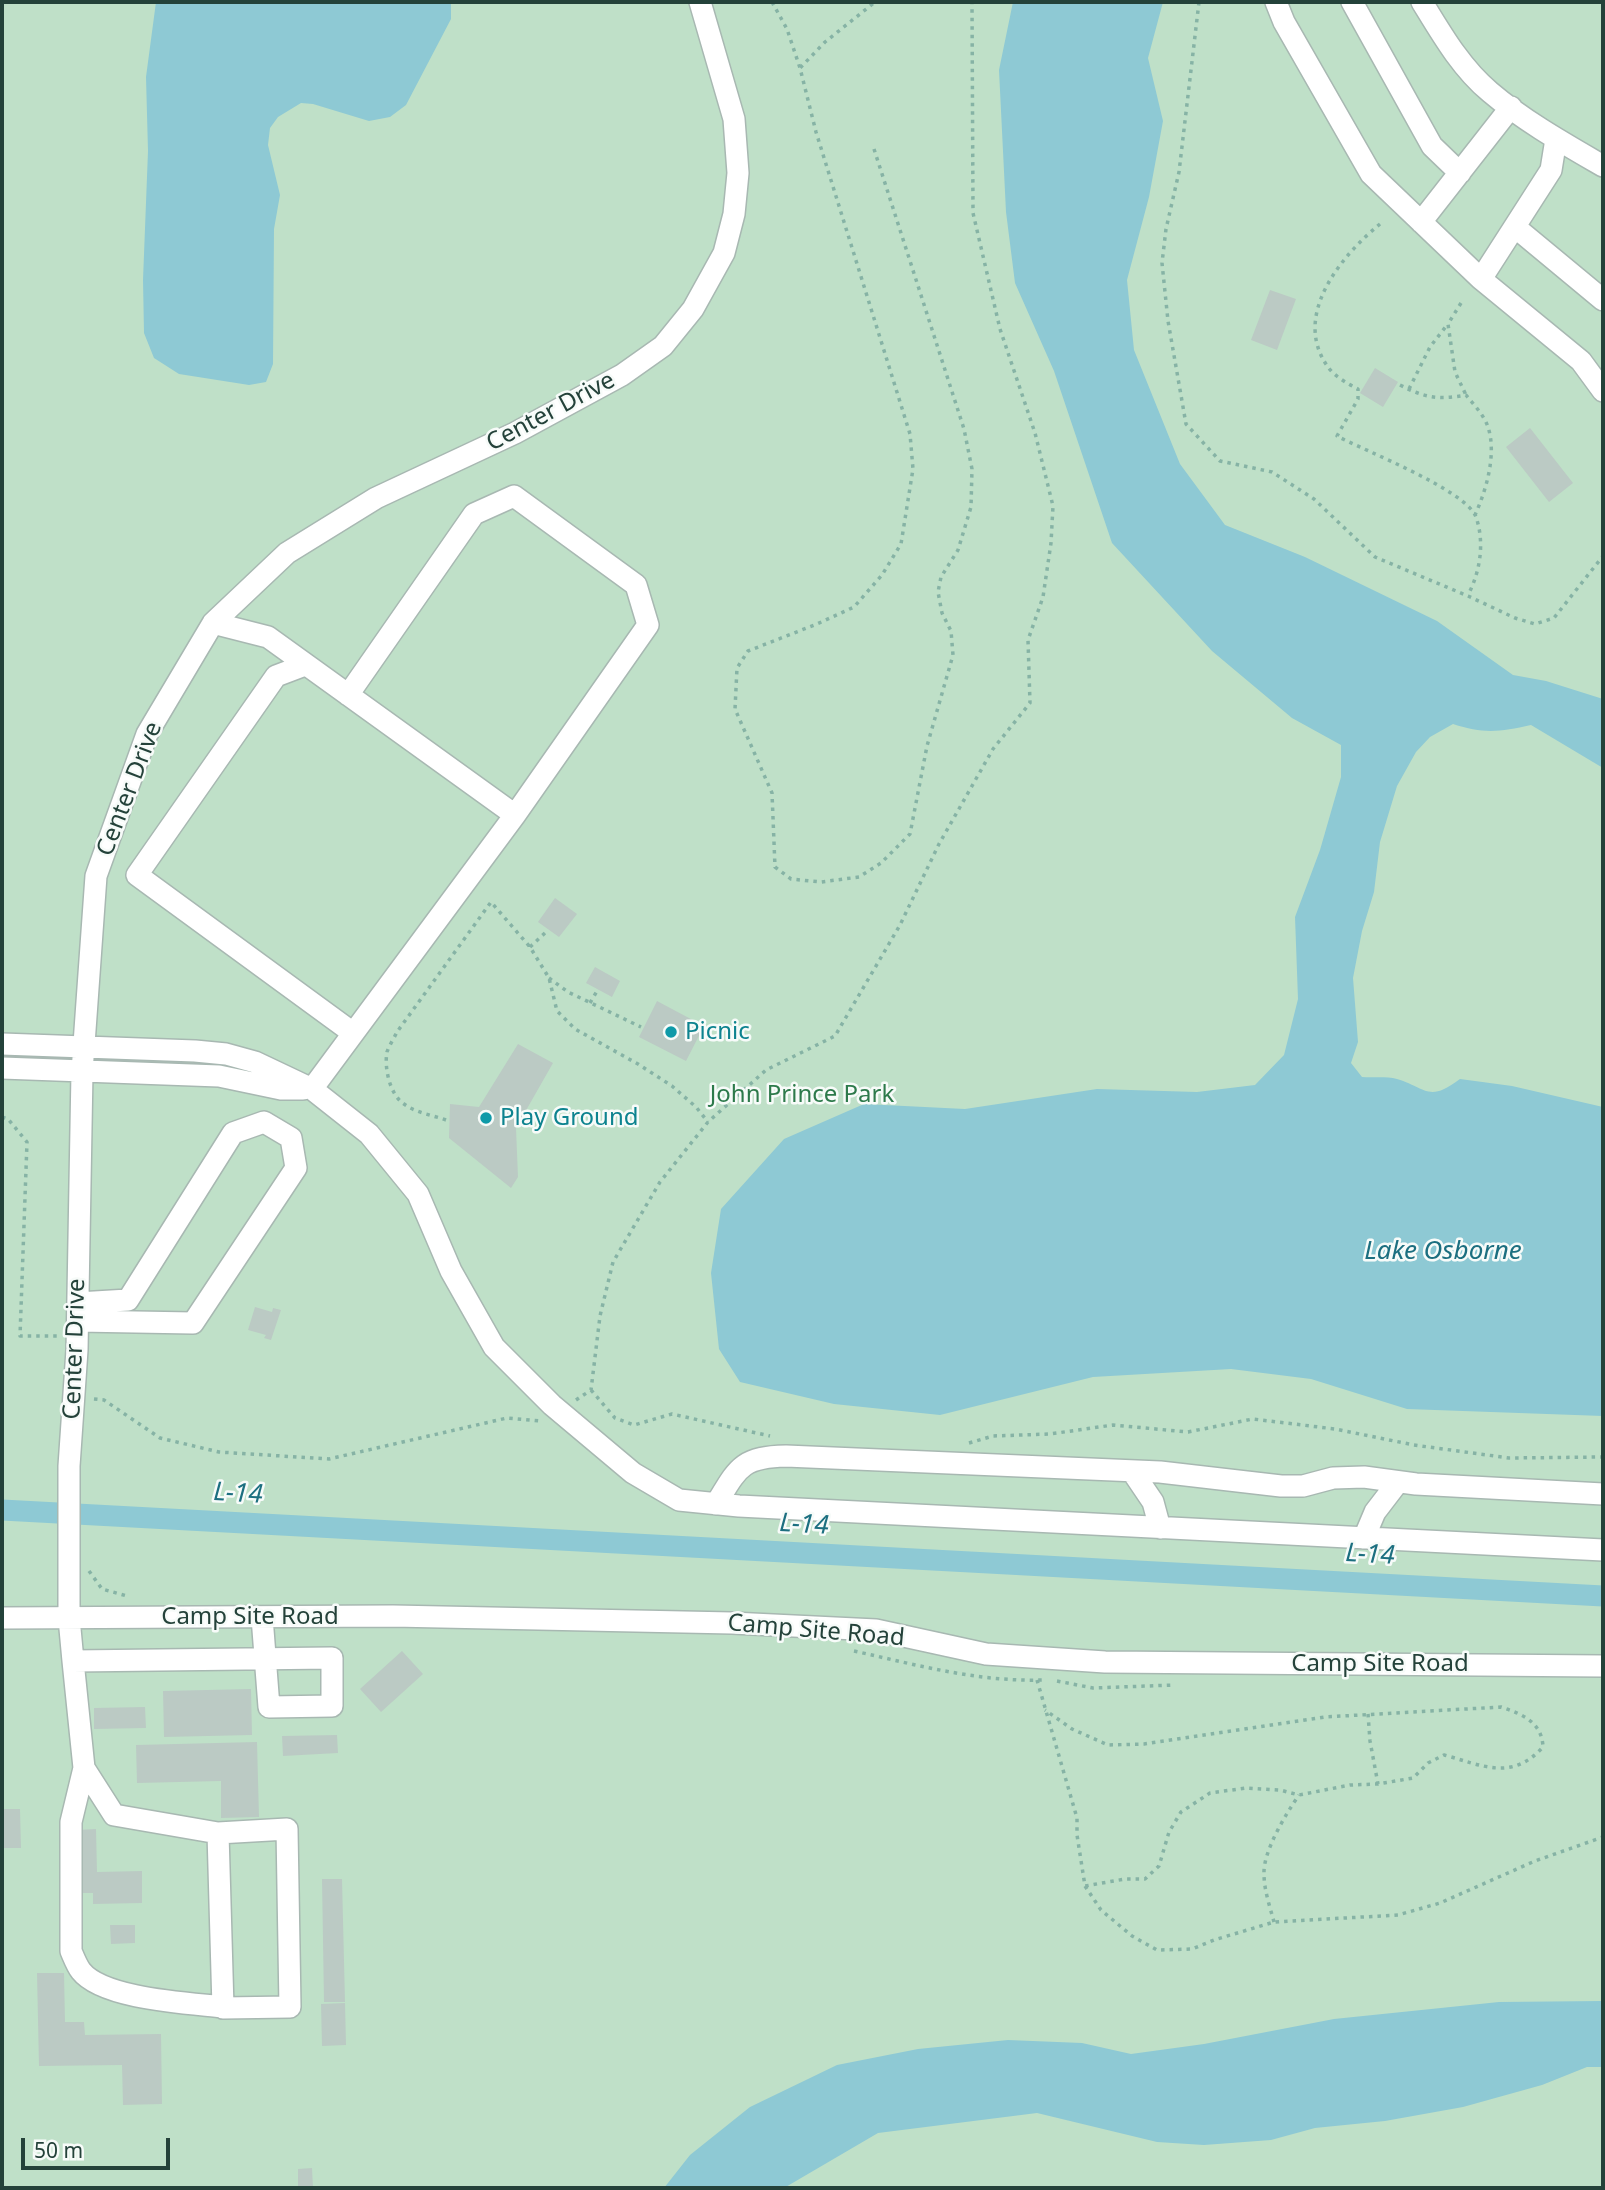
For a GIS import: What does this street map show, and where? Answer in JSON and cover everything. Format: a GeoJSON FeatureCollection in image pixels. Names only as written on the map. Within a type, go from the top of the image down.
{"type":"FeatureCollection","features":[{"type":"Feature","properties":{"kind":"street","name":"Center Drive"},"geometry":{"type":"LineString","coordinates":[[83,1768],[69,1618],[69,1466],[78,1320],[83,1047],[96,876],[147,734],[213,623],[287,553],[376,498],[514,433],[622,375],[663,346],[694,309],[724,253],[734,214],[738,173],[734,119],[700,2]]}},
{"type":"Feature","properties":{"kind":"street"},"geometry":{"type":"LineString","coordinates":[[1276,2],[1284,22],[1371,174],[1482,279],[1581,361],[1603,391]]}},
{"type":"Feature","properties":{"kind":"street"},"geometry":{"type":"LineString","coordinates":[[1352,2],[1432,146],[1460,173]]}},
{"type":"Feature","properties":{"kind":"street"},"geometry":{"type":"LineString","coordinates":[[1422,2],[1450,47],[1489,92],[1556,139],[1603,166]]}},
{"type":"Feature","properties":{"kind":"street"},"geometry":{"type":"LineString","coordinates":[[1421,222],[1511,107]]}},
{"type":"Feature","properties":{"kind":"street"},"geometry":{"type":"LineString","coordinates":[[1482,279],[1551,170],[1556,139]]}},
{"type":"Feature","properties":{"kind":"street"},"geometry":{"type":"LineString","coordinates":[[1515,227],[1603,300]]}},
{"type":"Feature","properties":{"kind":"street"},"geometry":{"type":"LineString","coordinates":[[312,1088],[514,815],[648,625],[636,585],[514,496],[474,514],[348,695]]}},
{"type":"Feature","properties":{"kind":"street"},"geometry":{"type":"LineString","coordinates":[[213,623],[268,637],[514,815]]}},
{"type":"Feature","properties":{"kind":"street"},"geometry":{"type":"LineString","coordinates":[[305,664],[276,676],[137,875],[353,1033]]}},
{"type":"Feature","properties":{"kind":"street"},"geometry":{"type":"LineString","coordinates":[[2,1044],[226,1054],[255,1062],[312,1088],[369,1134],[418,1194],[451,1271],[494,1347],[560,1411],[633,1473],[679,1500],[1603,1550]]}},
{"type":"Feature","properties":{"kind":"street"},"geometry":{"type":"LineString","coordinates":[[2,1068],[219,1076],[281,1089],[312,1088]]}},
{"type":"Feature","properties":{"kind":"street"},"geometry":{"type":"LineString","coordinates":[[264,1122],[291,1138],[296,1168],[193,1323],[78,1320],[128,1300],[233,1133],[264,1122]]}},
{"type":"Feature","properties":{"kind":"street"},"geometry":{"type":"LineString","coordinates":[[716,1504],[738,1470],[755,1458],[768,1456],[1132,1471],[1281,1486],[1303,1486],[1348,1476],[1398,1482],[1603,1494]]}},
{"type":"Feature","properties":{"kind":"street"},"geometry":{"type":"LineString","coordinates":[[1132,1471],[1153,1502],[1160,1528]]}},
{"type":"Feature","properties":{"kind":"street"},"geometry":{"type":"LineString","coordinates":[[1364,1538],[1375,1512],[1398,1482]]}},
{"type":"Feature","properties":{"kind":"street"},"geometry":{"type":"LineString","coordinates":[[73,1661],[265,1659],[262,1617]]}},
{"type":"Feature","properties":{"kind":"street","name":"Camp Site Road"},"geometry":{"type":"LineString","coordinates":[[2,1618],[473,1618],[718,1622],[876,1630],[986,1654],[1105,1662],[1603,1666]]}},
{"type":"Feature","properties":{"kind":"street"},"geometry":{"type":"LineString","coordinates":[[83,1768],[114,1815],[218,1833],[287,1829],[290,2007],[223,2007],[130,1994],[94,1983],[80,1971],[71,1951],[71,1822],[83,1768]]}},
{"type":"Feature","properties":{"kind":"street"},"geometry":{"type":"LineString","coordinates":[[218,1833],[223,2007]]}},
{"type":"Feature","properties":{"kind":"path"},"geometry":{"type":"LineString","coordinates":[[772,2],[787,29],[800,68],[816,132],[910,434],[914,469],[901,544],[881,575],[854,607],[748,651],[737,668],[735,709],[772,793],[775,867],[791,879],[821,882],[859,877],[881,863],[911,834],[927,746],[953,655],[951,631],[942,613],[938,592],[941,577],[958,550],[971,507],[972,469],[964,429],[874,149]]}},
{"type":"Feature","properties":{"kind":"path"},"geometry":{"type":"LineString","coordinates":[[800,68],[825,41],[875,2]]}},
{"type":"Feature","properties":{"kind":"path"},"geometry":{"type":"LineString","coordinates":[[774,1437],[672,1414],[634,1424],[615,1418],[591,1390],[600,1317],[613,1262],[660,1182],[708,1122],[766,1070],[835,1036],[900,925],[939,844],[993,749],[1030,703],[1028,640],[1043,597],[1053,506],[1035,433],[1000,329],[973,213],[972,2]]}},
{"type":"Feature","properties":{"kind":"path"},"geometry":{"type":"LineString","coordinates":[[1199,2],[1180,172],[1166,229],[1162,263],[1170,334],[1186,424],[1220,461],[1272,472],[1314,499],[1375,557],[1515,618],[1535,624],[1554,618],[1603,556]]}},
{"type":"Feature","properties":{"kind":"path"},"geometry":{"type":"LineString","coordinates":[[1380,224],[1365,236],[1338,267],[1319,303],[1315,320],[1314,334],[1328,368],[1358,389],[1358,399],[1337,436],[1415,473],[1464,503],[1475,515]]}},
{"type":"Feature","properties":{"kind":"path"},"geometry":{"type":"LineString","coordinates":[[1409,389],[1430,347],[1461,303]]}},
{"type":"Feature","properties":{"kind":"path"},"geometry":{"type":"LineString","coordinates":[[1448,324],[1455,372],[1490,433],[1490,455],[1483,497],[1475,515],[1480,554],[1478,576],[1468,596]]}},
{"type":"Feature","properties":{"kind":"path"},"geometry":{"type":"LineString","coordinates":[[1400,385],[1437,398],[1466,395]]}},
{"type":"Feature","properties":{"kind":"path"},"geometry":{"type":"LineString","coordinates":[[446,1120],[419,1112],[400,1102],[393,1091],[387,1054],[391,1043],[491,902],[530,947],[549,978],[557,1011],[575,1030],[672,1086],[696,1107],[708,1122]]}},
{"type":"Feature","properties":{"kind":"path"},"geometry":{"type":"LineString","coordinates":[[530,947],[546,932]]}},
{"type":"Feature","properties":{"kind":"path"},"geometry":{"type":"LineString","coordinates":[[549,978],[590,1003],[641,1027]]}},
{"type":"Feature","properties":{"kind":"path"},"geometry":{"type":"LineString","coordinates":[[590,1003],[597,991]]}},
{"type":"Feature","properties":{"kind":"path"},"geometry":{"type":"LineString","coordinates":[[2,1117],[8,1119],[27,1142],[20,1336],[78,1320]]}},
{"type":"Feature","properties":{"kind":"path"},"geometry":{"type":"LineString","coordinates":[[74,1399],[104,1400],[160,1438],[219,1452],[329,1459],[507,1418],[545,1422],[591,1390]]}},
{"type":"Feature","properties":{"kind":"path"},"geometry":{"type":"LineString","coordinates":[[967,1443],[993,1436],[1050,1434],[1113,1425],[1188,1432],[1253,1419],[1335,1429],[1414,1445],[1509,1458],[1603,1457]]}},
{"type":"Feature","properties":{"kind":"path"},"geometry":{"type":"LineString","coordinates":[[1037,1680],[1077,1818],[1085,1886],[1101,1910],[1132,1936],[1157,1950],[1192,1949],[1274,1922],[1398,1915],[1440,1903],[1535,1861],[1603,1837]]}},
{"type":"Feature","properties":{"kind":"path"},"geometry":{"type":"LineString","coordinates":[[1045,1710],[1072,1729],[1108,1745],[1204,1737],[1275,1723],[1367,1714],[1501,1707],[1523,1714],[1542,1735],[1543,1747],[1532,1760],[1513,1767],[1491,1769],[1444,1755],[1428,1763],[1413,1778],[1378,1784],[1350,1785],[1299,1795],[1280,1790],[1246,1788],[1210,1793],[1181,1812],[1169,1832],[1159,1866],[1145,1879],[1125,1879],[1085,1886]]}},
{"type":"Feature","properties":{"kind":"path"},"geometry":{"type":"LineString","coordinates":[[1367,1714],[1378,1784]]}},
{"type":"Feature","properties":{"kind":"path"},"geometry":{"type":"LineString","coordinates":[[1274,1922],[1264,1874],[1266,1859],[1299,1795]]}},
{"type":"Feature","properties":{"kind":"green space","name":"John Prince Park"},"geometry":{"type":"Polygon","coordinates":[[[2,2],[1603,2],[1603,2188],[2,2188],[2,2]]]}},
{"type":"Feature","properties":{"kind":"water"},"geometry":{"type":"Polygon","coordinates":[[[156,2],[451,3],[451,19],[406,105],[390,117],[369,121],[313,104],[301,103],[278,117],[270,128],[268,145],[280,195],[274,229],[273,364],[266,382],[249,385],[179,374],[154,358],[144,333],[143,280],[148,151],[146,77],[156,2]]]}},
{"type":"Feature","properties":{"kind":"water","name":"Lake Osborne"},"geometry":{"type":"Polygon","coordinates":[[[1013,2],[1163,2],[1148,58],[1163,121],[1149,197],[1127,280],[1134,350],[1180,464],[1225,525],[1305,557],[1437,621],[1513,675],[1546,681],[1603,699],[1603,768],[1531,725],[1492,731],[1453,724],[1430,737],[1416,752],[1397,786],[1380,842],[1374,892],[1362,931],[1353,978],[1358,1042],[1351,1063],[1362,1077],[1397,1079],[1428,1091],[1441,1090],[1460,1079],[1512,1086],[1603,1107],[1603,1416],[1407,1409],[1311,1379],[1231,1369],[1093,1377],[940,1415],[834,1404],[740,1382],[719,1349],[711,1273],[721,1209],[784,1139],[864,1104],[965,1109],[1097,1089],[1197,1092],[1255,1085],[1284,1055],[1298,999],[1295,917],[1320,850],[1341,777],[1341,745],[1292,718],[1212,651],[1112,543],[1054,371],[1015,283],[1006,212],[999,70],[1013,2]]]}},
{"type":"Feature","properties":{"kind":"water"},"geometry":{"type":"Polygon","coordinates":[[[1603,2001],[1603,2067],[1587,2067],[1542,2085],[1463,2107],[1385,2121],[1315,2128],[1271,2140],[1204,2145],[1157,2142],[1037,2113],[878,2133],[784,2188],[664,2188],[690,2155],[750,2107],[837,2065],[918,2049],[1008,2040],[1082,2043],[1131,2054],[1204,2044],[1334,2019],[1499,2002],[1603,2001]]]}},
{"type":"Feature","properties":{"kind":"building"},"geometry":{"type":"Polygon","coordinates":[[[1270,290],[1296,299],[1277,350],[1251,340],[1270,290]]]}},
{"type":"Feature","properties":{"kind":"building"},"geometry":{"type":"Polygon","coordinates":[[[1375,368],[1398,382],[1383,407],[1360,393],[1375,368]]]}},
{"type":"Feature","properties":{"kind":"building"},"geometry":{"type":"Polygon","coordinates":[[[1530,428],[1573,483],[1549,502],[1506,447],[1530,428]]]}},
{"type":"Feature","properties":{"kind":"building"},"geometry":{"type":"Polygon","coordinates":[[[555,898],[577,914],[559,937],[538,922],[555,898]]]}},
{"type":"Feature","properties":{"kind":"building"},"geometry":{"type":"Polygon","coordinates":[[[595,967],[620,981],[612,997],[586,983],[595,967]]]}},
{"type":"Feature","properties":{"kind":"building","name":"Picnic"},"geometry":{"type":"Polygon","coordinates":[[[657,1001],[704,1026],[686,1061],[639,1037],[657,1001]]]}},
{"type":"Feature","properties":{"kind":"building","name":"Play Ground"},"geometry":{"type":"Polygon","coordinates":[[[518,1044],[553,1063],[516,1128],[518,1177],[511,1188],[449,1138],[450,1104],[479,1107],[518,1044]]]}},
{"type":"Feature","properties":{"kind":"building"},"geometry":{"type":"Polygon","coordinates":[[[255,1307],[272,1312],[273,1308],[281,1310],[271,1340],[264,1338],[266,1335],[248,1330],[255,1307]]]}},
{"type":"Feature","properties":{"kind":"building"},"geometry":{"type":"Polygon","coordinates":[[[402,1651],[423,1674],[381,1712],[360,1689],[402,1651]]]}},
{"type":"Feature","properties":{"kind":"building"},"geometry":{"type":"Polygon","coordinates":[[[251,1689],[252,1735],[164,1737],[163,1691],[251,1689]]]}},
{"type":"Feature","properties":{"kind":"building"},"geometry":{"type":"Polygon","coordinates":[[[145,1707],[146,1728],[94,1729],[94,1708],[145,1707]]]}},
{"type":"Feature","properties":{"kind":"building"},"geometry":{"type":"Polygon","coordinates":[[[337,1735],[338,1753],[283,1756],[282,1736],[337,1735]]]}},
{"type":"Feature","properties":{"kind":"building"},"geometry":{"type":"Polygon","coordinates":[[[257,1742],[259,1817],[221,1818],[221,1781],[137,1783],[136,1745],[257,1742]]]}},
{"type":"Feature","properties":{"kind":"building"},"geometry":{"type":"Polygon","coordinates":[[[2,1809],[20,1809],[21,1848],[2,1848],[2,1809]]]}},
{"type":"Feature","properties":{"kind":"building"},"geometry":{"type":"Polygon","coordinates":[[[96,1829],[97,1872],[142,1871],[142,1903],[93,1904],[93,1893],[78,1893],[77,1830],[96,1829]]]}},
{"type":"Feature","properties":{"kind":"building"},"geometry":{"type":"Polygon","coordinates":[[[322,1879],[342,1879],[345,2002],[324,2002],[322,1879]]]}},
{"type":"Feature","properties":{"kind":"building"},"geometry":{"type":"Polygon","coordinates":[[[110,1925],[135,1925],[135,1943],[111,1944],[110,1925]]]}},
{"type":"Feature","properties":{"kind":"building"},"geometry":{"type":"Polygon","coordinates":[[[37,1973],[64,1973],[65,2022],[84,2022],[85,2035],[161,2034],[162,2104],[123,2105],[122,2065],[39,2066],[37,1973]]]}},
{"type":"Feature","properties":{"kind":"building"},"geometry":{"type":"Polygon","coordinates":[[[345,2003],[346,2045],[322,2046],[321,2004],[345,2003]]]}},
{"type":"Feature","properties":{"kind":"building"},"geometry":{"type":"Polygon","coordinates":[[[312,2168],[313,2188],[298,2188],[298,2169],[312,2168]]]}},
{"type":"Feature","properties":{"kind":"waterway","name":"L-14"},"geometry":{"type":"LineString","coordinates":[[2,1510],[1603,1596]]}},
{"type":"Feature","properties":{"kind":"place","name":"Picnic"},"geometry":{"type":"Point","coordinates":[671,1032]}},
{"type":"Feature","properties":{"kind":"place","name":"Play Ground"},"geometry":{"type":"Point","coordinates":[486,1118]}}]}
